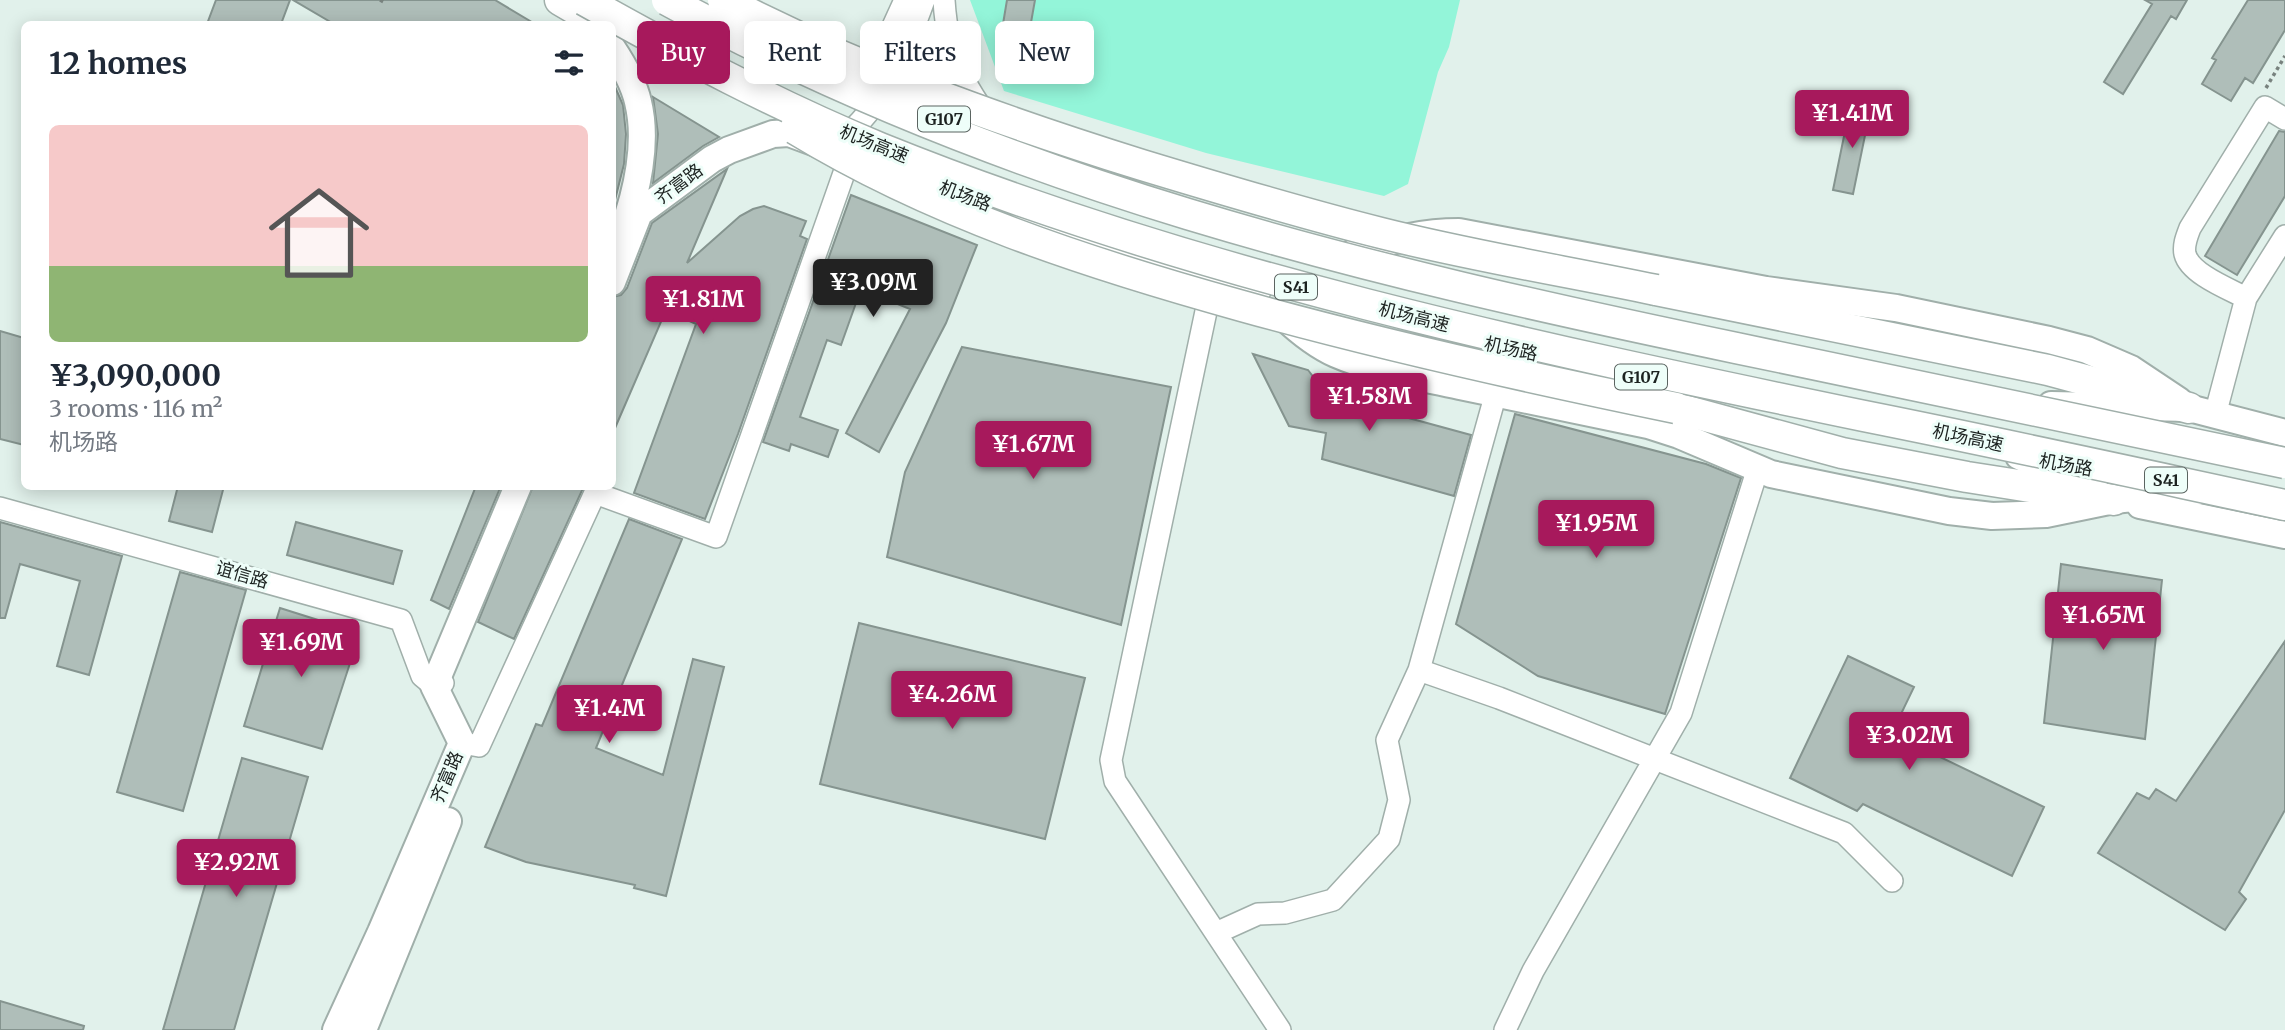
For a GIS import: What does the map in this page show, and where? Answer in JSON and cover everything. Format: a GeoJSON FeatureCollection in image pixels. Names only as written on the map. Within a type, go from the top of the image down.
{"type":"FeatureCollection","features":[{"type":"Feature","properties":{"kind":"highway","name":"机场路"},"geometry":{"type":"LineString","coordinates":[[559,0],[596,17]]}},
{"type":"Feature","properties":{"kind":"highway","name":"S41"},"geometry":{"type":"LineString","coordinates":[[667,0],[787,62],[905,115],[1030,164],[1230,228],[1394,272],[1616,323],[2285,463]]}},
{"type":"Feature","properties":{"kind":"highway"},"geometry":{"type":"LineString","coordinates":[[698,0],[873,90]]}},
{"type":"Feature","properties":{"kind":"highway"},"geometry":{"type":"LineString","coordinates":[[723,0],[877,71],[956,102],[1223,190],[1383,234],[2048,370],[2202,412]]}},
{"type":"Feature","properties":{"kind":"highway","name":"机场高速"},"geometry":{"type":"LineString","coordinates":[[616,26],[883,149],[1035,206],[1223,267],[1371,307],[1583,357],[2285,505]]}},
{"type":"Feature","properties":{"kind":"highway","name":"机场路"},"geometry":{"type":"LineString","coordinates":[[616,28],[701,77],[844,149],[885,162],[953,192],[1062,232],[1213,278],[1505,348],[2019,456],[2124,475],[2285,498]]}},
{"type":"Feature","properties":{"kind":"highway"},"geometry":{"type":"LineString","coordinates":[[616,28],[843,156],[945,206],[1039,244],[1143,278],[1339,333],[1676,408],[1843,453],[1981,480],[2114,500]]}},
{"type":"Feature","properties":{"kind":"highway","name":"G107"},"geometry":{"type":"LineString","coordinates":[[873,90],[1008,145]]}},
{"type":"Feature","properties":{"kind":"highway"},"geometry":{"type":"LineString","coordinates":[[1008,145],[1159,197],[1353,253],[1552,299],[1750,340],[1921,381],[2042,405],[2219,454],[2285,468]]}},
{"type":"Feature","properties":{"kind":"main road","name":"齐富路"},"geometry":{"type":"LineString","coordinates":[[616,56],[638,100],[642,136],[630,213],[616,250]]}},
{"type":"Feature","properties":{"kind":"main road","name":"齐富路"},"geometry":{"type":"LineString","coordinates":[[616,272],[639,214],[712,159],[772,134],[789,133],[844,149]]}},
{"type":"Feature","properties":{"kind":"main road"},"geometry":{"type":"LineString","coordinates":[[1353,253],[1417,234],[1459,232],[1766,290],[1896,308],[2087,350],[2131,369],[2202,412]]}},
{"type":"Feature","properties":{"kind":"main road"},"geometry":{"type":"LineString","coordinates":[[1264,291],[1298,331],[1338,355],[1410,375],[1648,425],[1771,474],[1948,511],[1992,516],[2046,514],[2114,500],[2227,488]]}},
{"type":"Feature","properties":{"kind":"main road"},"geometry":{"type":"LineString","coordinates":[[2042,405],[2202,412],[2285,433]]}},
{"type":"Feature","properties":{"kind":"main road"},"geometry":{"type":"LineString","coordinates":[[2019,456],[2114,500],[2285,534]]}},
{"type":"Feature","properties":{"kind":"main road"},"geometry":{"type":"LineString","coordinates":[[438,685],[517,490]]}},
{"type":"Feature","properties":{"kind":"main road"},"geometry":{"type":"LineString","coordinates":[[438,685],[525,490]]}},
{"type":"Feature","properties":{"kind":"main road","name":"齐富路"},"geometry":{"type":"LineString","coordinates":[[363,1030],[470,745],[438,685]]}},
{"type":"Feature","properties":{"kind":"main road","name":"齐富路"},"geometry":{"type":"LineString","coordinates":[[336,1030],[470,745]]}},
{"type":"Feature","properties":{"kind":"street"},"geometry":{"type":"LineString","coordinates":[[470,745],[595,493],[716,537],[844,149],[873,90],[905,0]]}},
{"type":"Feature","properties":{"kind":"street"},"geometry":{"type":"LineString","coordinates":[[873,90],[905,49],[924,0]]}},
{"type":"Feature","properties":{"kind":"street"},"geometry":{"type":"LineString","coordinates":[[944,0],[950,39],[960,74],[970,93],[1008,145]]}},
{"type":"Feature","properties":{"kind":"street"},"geometry":{"type":"LineString","coordinates":[[2246,298],[2197,271],[2184,252],[2190,228],[2265,107],[2285,119]]}},
{"type":"Feature","properties":{"kind":"street"},"geometry":{"type":"LineString","coordinates":[[2202,412],[2246,298],[2285,236]]}},
{"type":"Feature","properties":{"kind":"street"},"geometry":{"type":"LineString","coordinates":[[1213,278],[1111,760],[1115,781],[1280,1030]]}},
{"type":"Feature","properties":{"kind":"street"},"geometry":{"type":"LineString","coordinates":[[1216,933],[1258,915],[1285,913],[1334,900],[1389,839],[1399,800],[1387,740],[1419,670],[1496,393]]}},
{"type":"Feature","properties":{"kind":"street"},"geometry":{"type":"LineString","coordinates":[[1505,1030],[1533,971],[1681,713],[1758,468]]}},
{"type":"Feature","properties":{"kind":"street","name":"谊信路"},"geometry":{"type":"LineString","coordinates":[[0,508],[401,620],[422,676],[438,685]]}},
{"type":"Feature","properties":{"kind":"street"},"geometry":{"type":"LineString","coordinates":[[1419,670],[1499,698],[1844,833],[1892,880]]}},
{"type":"Feature","properties":{"kind":"path"},"geometry":{"type":"LineString","coordinates":[[380,0],[386,3]]}},
{"type":"Feature","properties":{"kind":"path"},"geometry":{"type":"LineString","coordinates":[[2265,107],[2264,90],[2285,56]]}},
{"type":"Feature","properties":{"kind":"green space"},"geometry":{"type":"Polygon","coordinates":[[[970,0],[1460,0],[1449,47],[1438,72],[1408,184],[1384,196],[1206,153],[1004,91],[1001,84],[1094,84],[1094,21],[995,21],[995,67],[981,29],[981,21],[978,21],[970,0]]]}},
{"type":"Feature","properties":{"kind":"building"},"geometry":{"type":"Polygon","coordinates":[[[216,0],[290,0],[282,21],[208,21],[216,0]]]}},
{"type":"Feature","properties":{"kind":"building"},"geometry":{"type":"Polygon","coordinates":[[[293,0],[495,0],[530,21],[329,21],[293,0]]]}},
{"type":"Feature","properties":{"kind":"building"},"geometry":{"type":"Polygon","coordinates":[[[1007,0],[1035,0],[1031,21],[1004,21],[1007,0]]]}},
{"type":"Feature","properties":{"kind":"building"},"geometry":{"type":"Polygon","coordinates":[[[2145,0],[2187,0],[2176,19],[2171,16],[2123,94],[2104,82],[2152,4],[2145,0]]]}},
{"type":"Feature","properties":{"kind":"building"},"geometry":{"type":"Polygon","coordinates":[[[2248,0],[2285,0],[2285,30],[2253,83],[2245,78],[2231,101],[2202,84],[2216,60],[2212,58],[2248,0]]]}},
{"type":"Feature","properties":{"kind":"building"},"geometry":{"type":"Polygon","coordinates":[[[616,89],[623,105],[626,134],[624,164],[616,196],[616,89]]]}},
{"type":"Feature","properties":{"kind":"building"},"geometry":{"type":"Polygon","coordinates":[[[653,97],[719,137],[653,183],[658,134],[653,97]]]}},
{"type":"Feature","properties":{"kind":"building"},"geometry":{"type":"Polygon","coordinates":[[[1850,107],[1870,111],[1853,194],[1833,190],[1850,107]]]}},
{"type":"Feature","properties":{"kind":"building"},"geometry":{"type":"Polygon","coordinates":[[[2279,131],[2285,132],[2285,196],[2237,275],[2205,256],[2279,131]]]}},
{"type":"Feature","properties":{"kind":"building"},"geometry":{"type":"Polygon","coordinates":[[[727,169],[687,263],[740,216],[753,209],[764,206],[806,221],[800,236],[807,239],[705,519],[634,493],[696,324],[666,310],[616,426],[616,296],[627,288],[652,223],[727,169]]]}},
{"type":"Feature","properties":{"kind":"building"},"geometry":{"type":"Polygon","coordinates":[[[851,195],[977,245],[946,323],[879,452],[846,433],[910,309],[861,289],[841,345],[827,340],[800,417],[838,430],[828,457],[791,444],[789,451],[763,442],[851,195]]]}},
{"type":"Feature","properties":{"kind":"building"},"geometry":{"type":"Polygon","coordinates":[[[0,331],[21,337],[21,444],[0,439],[0,331]]]}},
{"type":"Feature","properties":{"kind":"building"},"geometry":{"type":"Polygon","coordinates":[[[962,347],[1171,387],[1121,625],[887,557],[905,472],[962,347]]]}},
{"type":"Feature","properties":{"kind":"building"},"geometry":{"type":"Polygon","coordinates":[[[1253,354],[1308,370],[1328,396],[1471,435],[1454,496],[1322,459],[1326,433],[1289,426],[1253,354]]]}},
{"type":"Feature","properties":{"kind":"building"},"geometry":{"type":"Polygon","coordinates":[[[1515,414],[1706,464],[1741,478],[1665,714],[1538,676],[1456,624],[1515,414]]]}},
{"type":"Feature","properties":{"kind":"building"},"geometry":{"type":"Polygon","coordinates":[[[177,490],[223,490],[212,532],[169,521],[177,490]]]}},
{"type":"Feature","properties":{"kind":"building"},"geometry":{"type":"Polygon","coordinates":[[[474,490],[499,490],[449,609],[431,600],[474,490]]]}},
{"type":"Feature","properties":{"kind":"building"},"geometry":{"type":"Polygon","coordinates":[[[531,490],[582,490],[514,639],[478,622],[531,490]]]}},
{"type":"Feature","properties":{"kind":"building"},"geometry":{"type":"Polygon","coordinates":[[[629,519],[682,539],[596,748],[663,775],[693,659],[724,667],[666,896],[634,888],[635,885],[526,862],[485,847],[536,724],[542,726],[629,519]]]}},
{"type":"Feature","properties":{"kind":"building"},"geometry":{"type":"Polygon","coordinates":[[[0,522],[122,556],[89,675],[57,666],[80,581],[20,564],[5,618],[0,618],[0,522]]]}},
{"type":"Feature","properties":{"kind":"building"},"geometry":{"type":"Polygon","coordinates":[[[296,522],[402,551],[393,584],[287,555],[296,522]]]}},
{"type":"Feature","properties":{"kind":"building"},"geometry":{"type":"Polygon","coordinates":[[[2061,564],[2162,580],[2145,739],[2044,723],[2061,564]]]}},
{"type":"Feature","properties":{"kind":"building"},"geometry":{"type":"Polygon","coordinates":[[[180,572],[246,590],[183,811],[117,792],[180,572]]]}},
{"type":"Feature","properties":{"kind":"building"},"geometry":{"type":"Polygon","coordinates":[[[280,608],[337,626],[347,632],[352,642],[353,654],[322,749],[244,726],[280,608]]]}},
{"type":"Feature","properties":{"kind":"building"},"geometry":{"type":"Polygon","coordinates":[[[859,623],[1085,678],[1045,839],[820,784],[859,623]]]}},
{"type":"Feature","properties":{"kind":"building"},"geometry":{"type":"Polygon","coordinates":[[[2285,641],[2285,810],[2239,892],[2246,899],[2225,930],[2098,853],[2137,793],[2149,799],[2156,789],[2176,801],[2285,641]]]}},
{"type":"Feature","properties":{"kind":"building"},"geometry":{"type":"Polygon","coordinates":[[[1848,656],[1914,687],[1900,716],[1947,738],[1938,756],[2044,807],[2012,876],[1863,804],[1857,811],[1790,778],[1848,656]]]}},
{"type":"Feature","properties":{"kind":"building"},"geometry":{"type":"Polygon","coordinates":[[[242,758],[308,777],[234,1030],[163,1030],[242,758]]]}},
{"type":"Feature","properties":{"kind":"building"},"geometry":{"type":"Polygon","coordinates":[[[0,1001],[84,1026],[83,1030],[0,1030],[0,1001]]]}}]}
